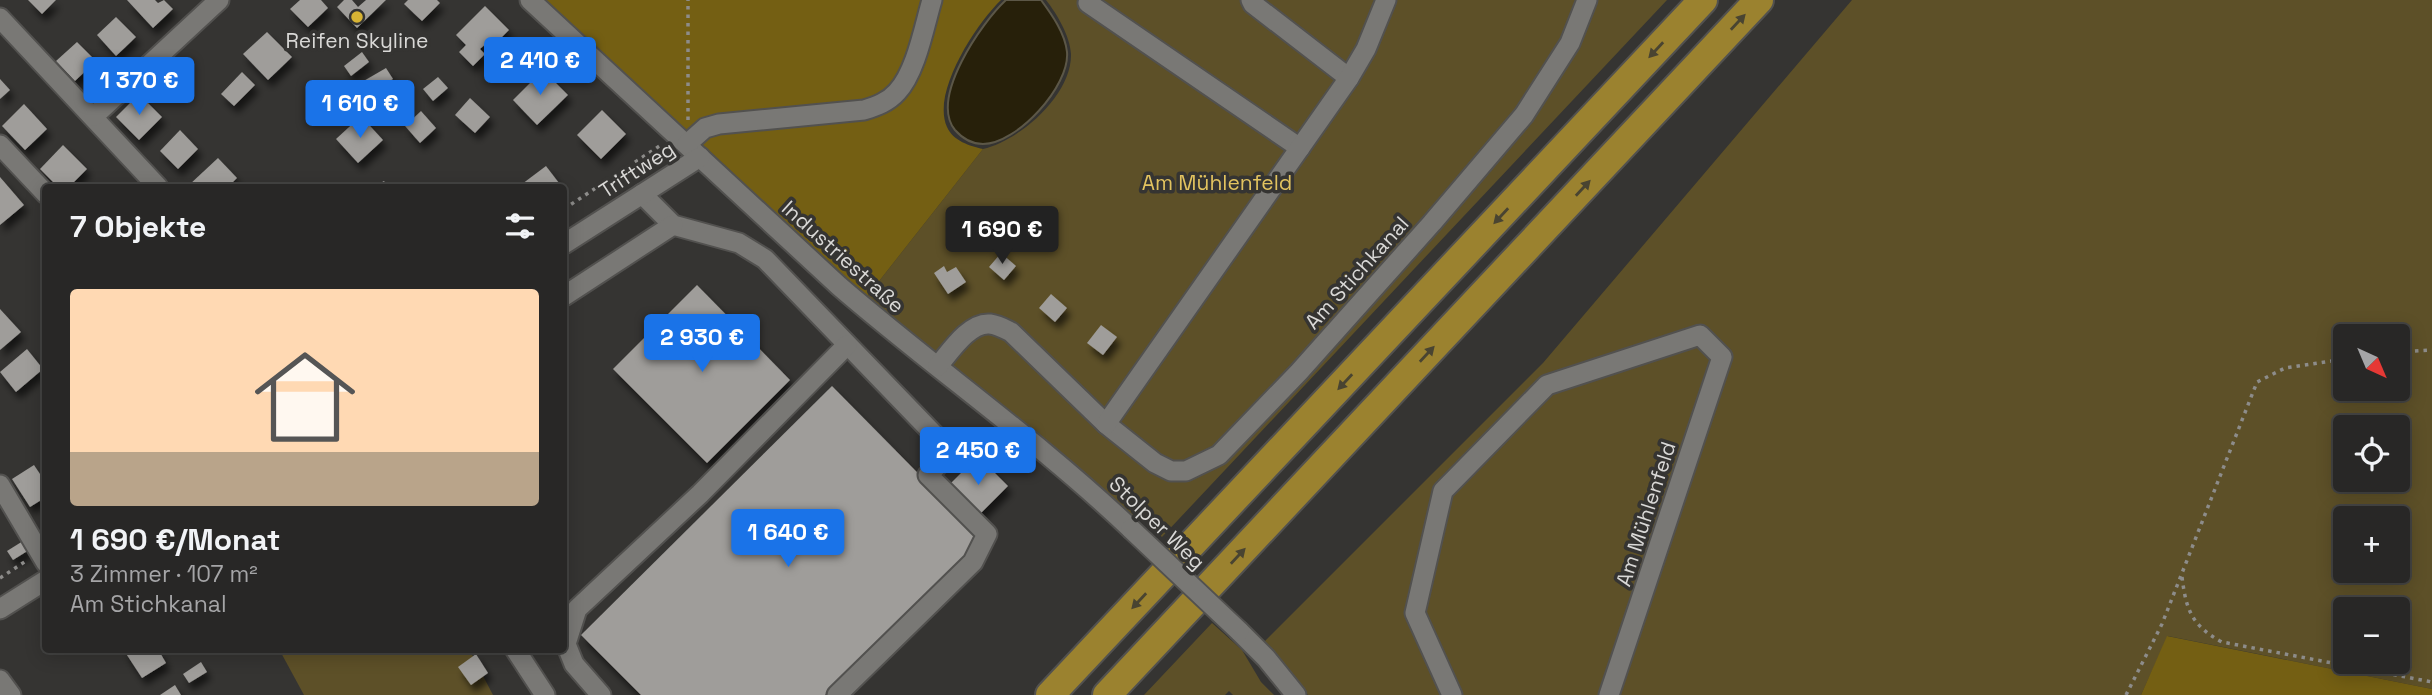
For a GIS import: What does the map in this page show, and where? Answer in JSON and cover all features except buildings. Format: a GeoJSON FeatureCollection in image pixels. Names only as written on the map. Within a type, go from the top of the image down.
{"type":"FeatureCollection","features":[{"type":"Feature","properties":{"kind":"highway"},"geometry":{"type":"LineString","coordinates":[[1050,695],[1703,0]]}},
{"type":"Feature","properties":{"kind":"highway"},"geometry":{"type":"LineString","coordinates":[[1107,695],[1759,0]]}},
{"type":"Feature","properties":{"kind":"street"},"geometry":{"type":"LineString","coordinates":[[94,116],[219,0]]}},
{"type":"Feature","properties":{"kind":"street","name":"Industriestraße"},"geometry":{"type":"LineString","coordinates":[[530,0],[886,327],[975,396]]}},
{"type":"Feature","properties":{"kind":"street"},"geometry":{"type":"LineString","coordinates":[[688,145],[705,128],[719,124],[864,110],[882,104],[898,92],[907,77],[932,0]]}},
{"type":"Feature","properties":{"kind":"street"},"geometry":{"type":"LineString","coordinates":[[1251,0],[1349,78]]}},
{"type":"Feature","properties":{"kind":"street"},"geometry":{"type":"LineString","coordinates":[[1106,424],[1349,78],[1366,49],[1386,0]]}},
{"type":"Feature","properties":{"kind":"street","name":"Am Stichkanal"},"geometry":{"type":"LineString","coordinates":[[938,366],[958,341],[971,330],[987,323],[999,326],[1011,332],[1106,424],[1139,451],[1171,471],[1186,471],[1219,455],[1233,443],[1414,243],[1524,115],[1570,43],[1587,0]]}},
{"type":"Feature","properties":{"kind":"street"},"geometry":{"type":"LineString","coordinates":[[1088,3],[1300,148]]}},
{"type":"Feature","properties":{"kind":"street"},"geometry":{"type":"LineString","coordinates":[[0,18],[155,184]]}},
{"type":"Feature","properties":{"kind":"street"},"geometry":{"type":"LineString","coordinates":[[0,145],[42,190]]}},
{"type":"Feature","properties":{"kind":"street","name":"Triftweg"},"geometry":{"type":"LineString","coordinates":[[567,242],[642,194],[688,145]]}},
{"type":"Feature","properties":{"kind":"street"},"geometry":{"type":"LineString","coordinates":[[642,194],[673,225],[739,243],[765,259],[951,452],[928,475],[987,534],[973,562],[837,695]]}},
{"type":"Feature","properties":{"kind":"street"},"geometry":{"type":"LineString","coordinates":[[567,294],[673,225]]}},
{"type":"Feature","properties":{"kind":"street","name":"Am Mühlenfeld"},"geometry":{"type":"LineString","coordinates":[[1452,695],[1415,613],[1443,491],[1547,386],[1700,335],[1722,357],[1609,695]]}},
{"type":"Feature","properties":{"kind":"street"},"geometry":{"type":"LineString","coordinates":[[567,641],[577,609],[700,494],[847,345]]}},
{"type":"Feature","properties":{"kind":"street","name":"Stolper Weg"},"geometry":{"type":"LineString","coordinates":[[975,396],[1083,484],[1239,631],[1274,667],[1296,695]]}},
{"type":"Feature","properties":{"kind":"street"},"geometry":{"type":"LineString","coordinates":[[0,485],[42,557]]}},
{"type":"Feature","properties":{"kind":"street"},"geometry":{"type":"LineString","coordinates":[[0,609],[42,583]]}},
{"type":"Feature","properties":{"kind":"street"},"geometry":{"type":"LineString","coordinates":[[567,646],[574,664],[601,695]]}},
{"type":"Feature","properties":{"kind":"street"},"geometry":{"type":"LineString","coordinates":[[518,653],[545,695]]}},
{"type":"Feature","properties":{"kind":"street"},"geometry":{"type":"LineString","coordinates":[[0,680],[10,695]]}},
{"type":"Feature","properties":{"kind":"path"},"geometry":{"type":"LineString","coordinates":[[567,207],[688,145],[688,0]]}},
{"type":"Feature","properties":{"kind":"path"},"geometry":{"type":"LineString","coordinates":[[2410,351],[2432,350]]}},
{"type":"Feature","properties":{"kind":"path"},"geometry":{"type":"LineString","coordinates":[[2126,695],[2162,624],[2257,382],[2285,368],[2333,361]]}},
{"type":"Feature","properties":{"kind":"path"},"geometry":{"type":"LineString","coordinates":[[2182,575],[2189,612],[2198,625],[2222,642],[2432,682]]}},
{"type":"Feature","properties":{"kind":"green space","name":"Am Mühlenfeld"},"geometry":{"type":"Polygon","coordinates":[[[1046,0],[1667,0],[1162,537],[1141,518],[1134,524],[865,299],[983,149],[1012,137],[1027,126],[1041,114],[1063,85],[1069,70],[1070,47],[1062,26],[1046,0]]]}},
{"type":"Feature","properties":{"kind":"green space"},"geometry":{"type":"Polygon","coordinates":[[[1852,0],[2432,0],[2432,689],[2357,674],[2410,674],[2410,597],[2333,597],[2333,669],[2168,636],[2141,695],[1308,695],[1264,642],[1543,363],[1852,0]]]}},
{"type":"Feature","properties":{"kind":"green space"},"geometry":{"type":"Polygon","coordinates":[[[1212,623],[1242,650],[1261,682],[1274,695],[1233,695],[1229,691],[1225,695],[1144,695],[1212,623]]]}},
{"type":"Feature","properties":{"kind":"green space"},"geometry":{"type":"Polygon","coordinates":[[[281,653],[471,653],[493,695],[304,695],[281,653]]]}},
{"type":"Feature","properties":{"kind":"shaded area"},"geometry":{"type":"Polygon","coordinates":[[[543,0],[1001,0],[969,41],[945,96],[944,112],[950,132],[962,142],[983,149],[865,299],[718,159],[543,0]]]}},
{"type":"Feature","properties":{"kind":"shaded area"},"geometry":{"type":"Polygon","coordinates":[[[1006,0],[1041,0],[1064,38],[1066,66],[1051,96],[1025,124],[996,141],[975,143],[955,130],[949,116],[949,99],[953,81],[972,42],[1006,0]]]}},
{"type":"Feature","properties":{"kind":"shaded area"},"geometry":{"type":"Polygon","coordinates":[[[2167,636],[2333,669],[2333,674],[2357,674],[2432,689],[2432,695],[2141,695],[2167,636]]]}},
{"type":"Feature","properties":{"kind":"place","name":"Reifen Skyline"},"geometry":{"type":"Point","coordinates":[357,17]}}]}
